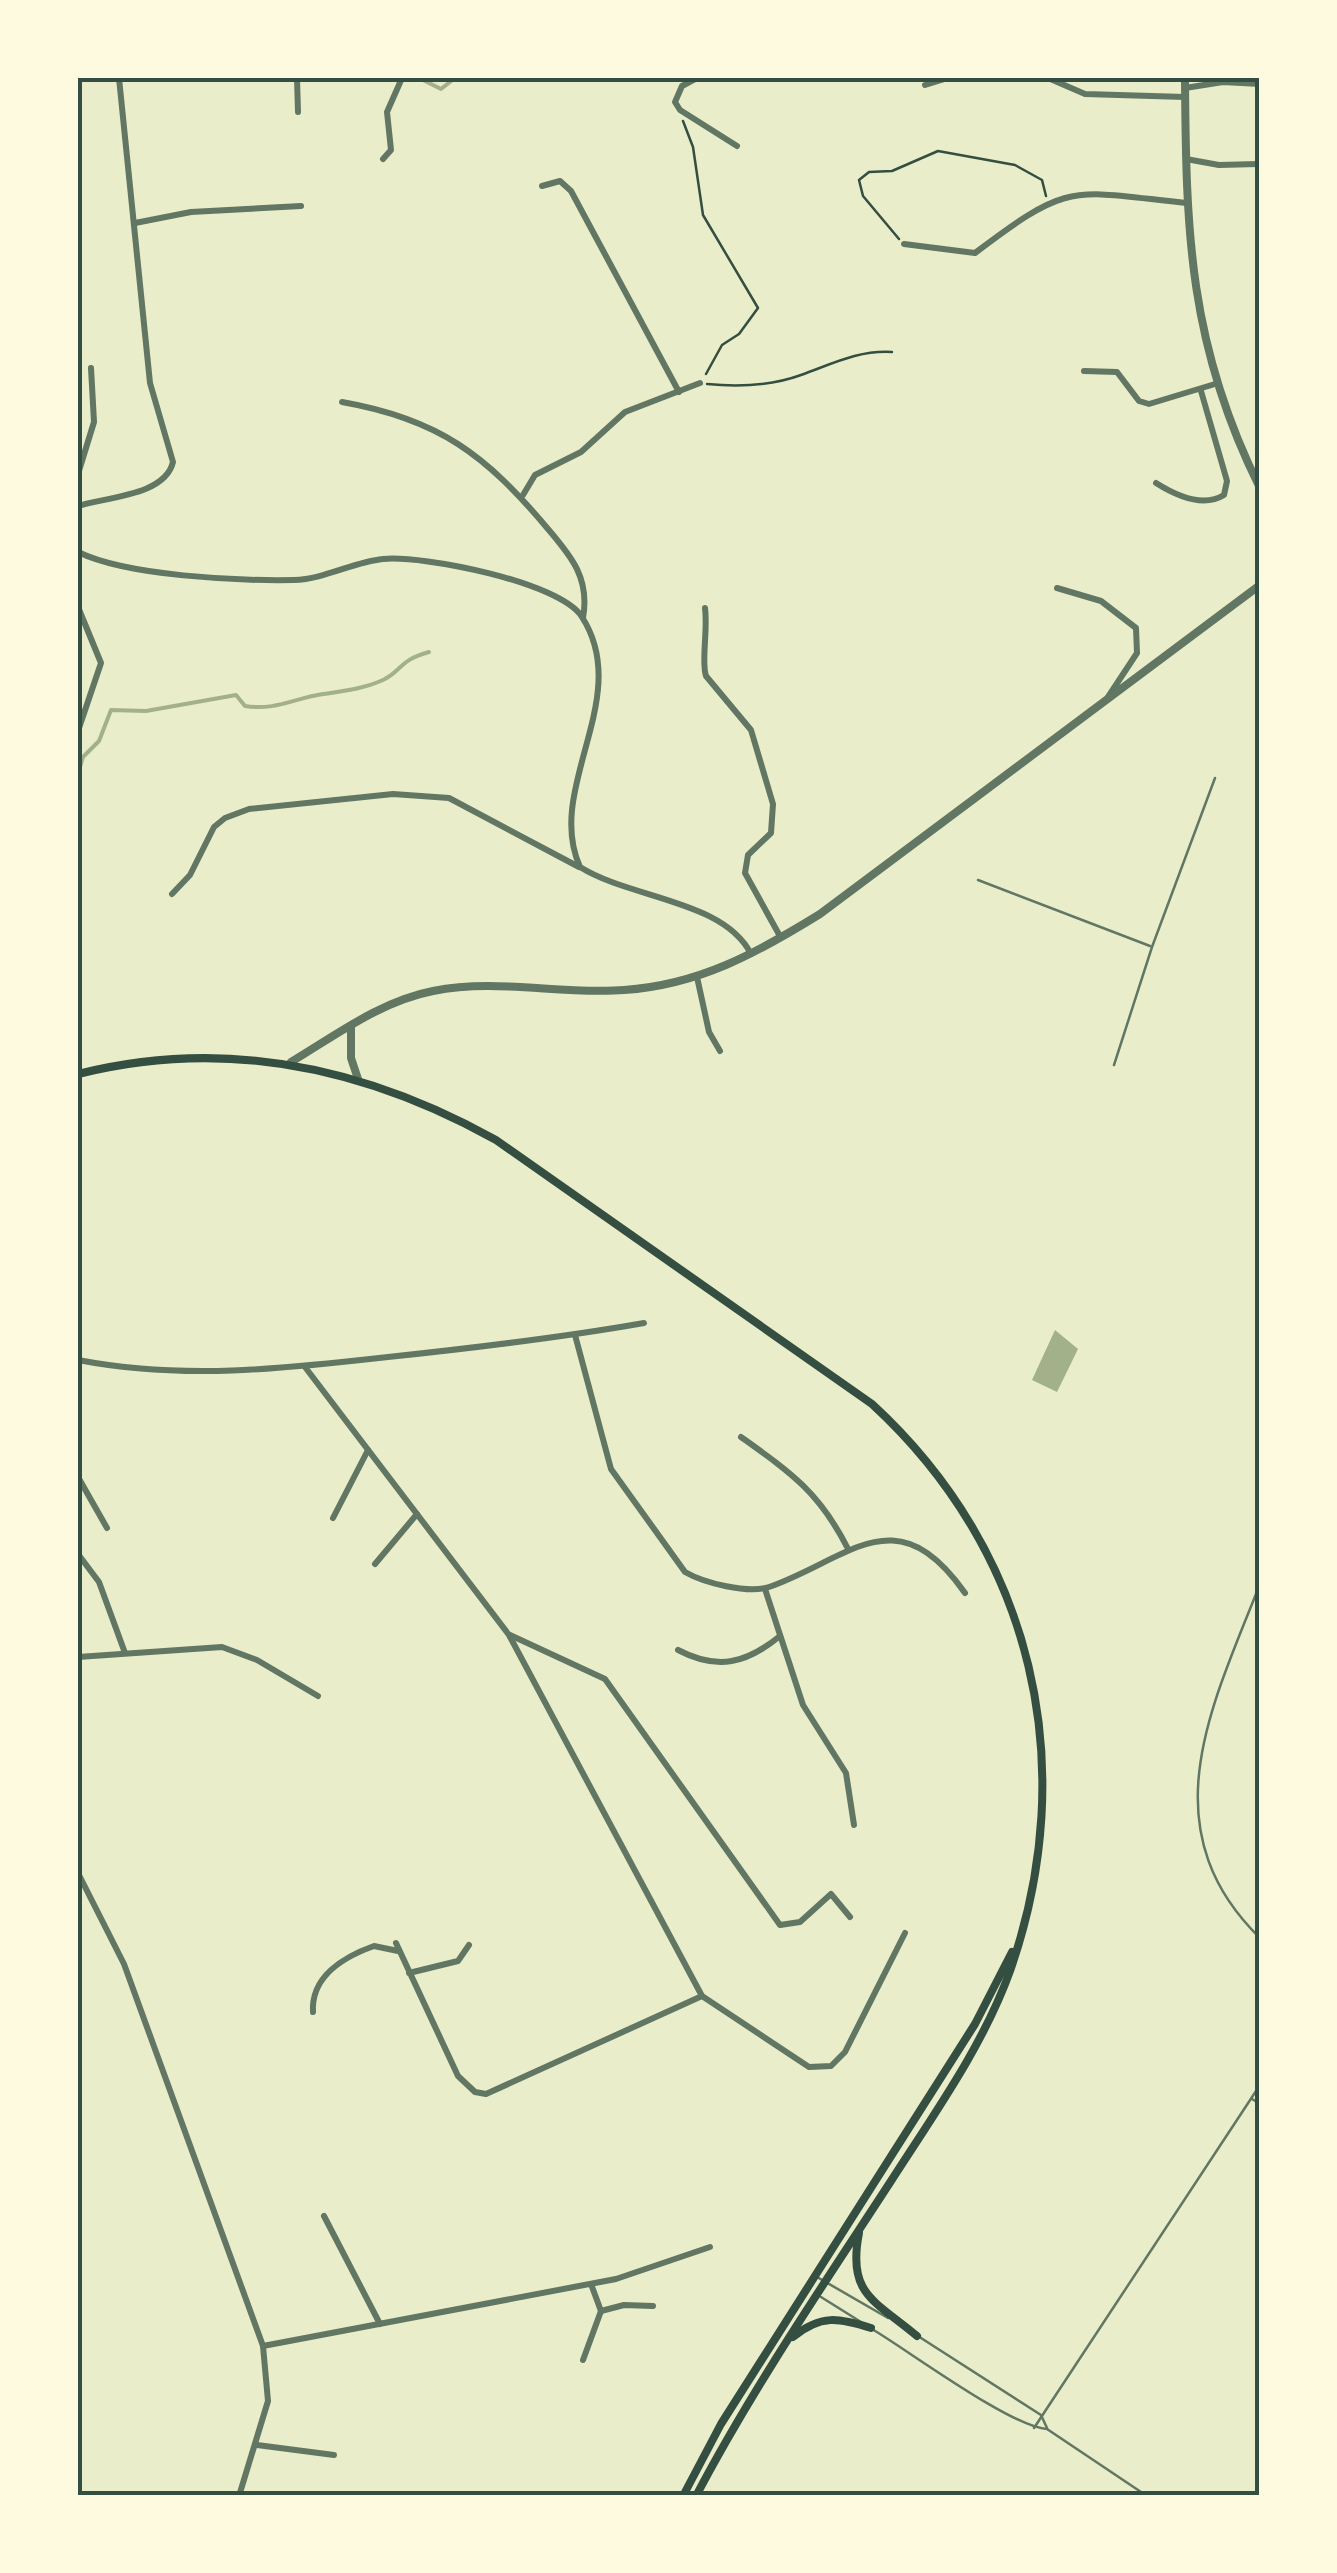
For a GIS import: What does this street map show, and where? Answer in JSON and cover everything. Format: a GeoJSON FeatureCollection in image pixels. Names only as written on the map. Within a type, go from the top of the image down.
{"type":"FeatureCollection","features":[{"type":"Feature","properties":{"kind":"main road"},"geometry":{"type":"LineString","coordinates":[[78,1074],[174,1058],[291,1062],[358,1079],[440,1109],[496,1140],[800,1349],[902,1432],[954,1494],[996,1566],[1019,1626],[1036,1698],[1042,1777],[1027,1905],[1011,1968],[974,2046],[732,2427],[696,2496]]}},
{"type":"Feature","properties":{"kind":"main road"},"geometry":{"type":"LineString","coordinates":[[684,2496],[721,2424],[943,2078],[1014,1949]]}},
{"type":"Feature","properties":{"kind":"main road"},"geometry":{"type":"LineString","coordinates":[[860,2228],[854,2266],[858,2282],[916,2336]]}},
{"type":"Feature","properties":{"kind":"main road"},"geometry":{"type":"LineString","coordinates":[[787,2342],[822,2319],[842,2319],[871,2328]]}},
{"type":"Feature","properties":{"kind":"street"},"geometry":{"type":"LineString","coordinates":[[78,506],[153,485],[166,476],[173,462],[150,382],[119,78]]}},
{"type":"Feature","properties":{"kind":"street"},"geometry":{"type":"LineString","coordinates":[[298,78],[298,112]]}},
{"type":"Feature","properties":{"kind":"street"},"geometry":{"type":"LineString","coordinates":[[383,159],[391,150],[387,112],[402,78]]}},
{"type":"Feature","properties":{"kind":"street"},"geometry":{"type":"LineString","coordinates":[[697,78],[682,86],[675,102],[680,110],[737,146]]}},
{"type":"Feature","properties":{"kind":"street"},"geometry":{"type":"LineString","coordinates":[[925,84],[948,78]]}},
{"type":"Feature","properties":{"kind":"street"},"geometry":{"type":"LineString","coordinates":[[1048,78],[1085,94],[1212,83],[1260,84]]}},
{"type":"Feature","properties":{"kind":"street"},"geometry":{"type":"LineString","coordinates":[[1185,88],[1193,290],[1216,384],[1260,488]]}},
{"type":"Feature","properties":{"kind":"street"},"geometry":{"type":"LineString","coordinates":[[1186,159],[1219,165],[1258,164]]}},
{"type":"Feature","properties":{"kind":"street"},"geometry":{"type":"LineString","coordinates":[[542,186],[560,181],[571,190],[679,392]]}},
{"type":"Feature","properties":{"kind":"street"},"geometry":{"type":"LineString","coordinates":[[904,244],[975,254],[1047,202],[1097,192],[1187,202]]}},
{"type":"Feature","properties":{"kind":"street"},"geometry":{"type":"LineString","coordinates":[[135,223],[191,212],[302,206]]}},
{"type":"Feature","properties":{"kind":"street"},"geometry":{"type":"LineString","coordinates":[[78,474],[94,422],[92,368]]}},
{"type":"Feature","properties":{"kind":"street"},"geometry":{"type":"LineString","coordinates":[[1084,370],[1118,372],[1144,404],[1216,384]]}},
{"type":"Feature","properties":{"kind":"street"},"geometry":{"type":"LineString","coordinates":[[523,494],[535,475],[581,452],[611,421],[636,405],[700,384]]}},
{"type":"Feature","properties":{"kind":"street"},"geometry":{"type":"LineString","coordinates":[[1156,483],[1202,500],[1218,499],[1226,490],[1201,391]]}},
{"type":"Feature","properties":{"kind":"street"},"geometry":{"type":"LineString","coordinates":[[342,402],[436,430],[523,494],[580,570],[587,598],[584,618],[598,678],[596,713],[570,830],[580,867]]}},
{"type":"Feature","properties":{"kind":"street"},"geometry":{"type":"LineString","coordinates":[[78,552],[97,560],[205,577],[260,580],[300,580],[381,559],[444,562],[490,573],[560,599],[584,618]]}},
{"type":"Feature","properties":{"kind":"street"},"geometry":{"type":"LineString","coordinates":[[291,1062],[392,1002],[435,990],[480,986],[622,990],[697,976],[752,956],[820,914],[1260,585]]}},
{"type":"Feature","properties":{"kind":"street"},"geometry":{"type":"LineString","coordinates":[[1057,588],[1101,601],[1136,628],[1137,653],[1108,698]]}},
{"type":"Feature","properties":{"kind":"street"},"geometry":{"type":"LineString","coordinates":[[78,608],[100,663],[78,731]]}},
{"type":"Feature","properties":{"kind":"street"},"geometry":{"type":"LineString","coordinates":[[705,608],[709,637],[702,667],[709,682],[751,730],[775,817],[771,833],[748,855],[745,873],[781,938]]}},
{"type":"Feature","properties":{"kind":"street"},"geometry":{"type":"LineString","coordinates":[[172,894],[198,864],[214,827],[234,814],[393,794],[448,798],[600,880],[723,921],[745,941],[752,956]]}},
{"type":"Feature","properties":{"kind":"street"},"geometry":{"type":"LineString","coordinates":[[697,976],[708,1032],[720,1051]]}},
{"type":"Feature","properties":{"kind":"street"},"geometry":{"type":"LineString","coordinates":[[351,1027],[351,1058],[358,1079]]}},
{"type":"Feature","properties":{"kind":"street"},"geometry":{"type":"LineString","coordinates":[[78,1360],[188,1374],[305,1367],[575,1335],[644,1323]]}},
{"type":"Feature","properties":{"kind":"street"},"geometry":{"type":"LineString","coordinates":[[575,1335],[611,1469],[679,1565],[698,1578],[765,1589],[846,1548],[882,1542],[920,1548],[948,1570],[964,1594]]}},
{"type":"Feature","properties":{"kind":"street"},"geometry":{"type":"LineString","coordinates":[[305,1367],[509,1635],[702,1996],[809,2067],[831,2066],[845,2052],[905,1933]]}},
{"type":"Feature","properties":{"kind":"street"},"geometry":{"type":"LineString","coordinates":[[740,1437],[805,1483],[825,1506],[846,1548]]}},
{"type":"Feature","properties":{"kind":"street"},"geometry":{"type":"LineString","coordinates":[[334,1518],[368,1450]]}},
{"type":"Feature","properties":{"kind":"street"},"geometry":{"type":"LineString","coordinates":[[78,1477],[107,1528]]}},
{"type":"Feature","properties":{"kind":"street"},"geometry":{"type":"LineString","coordinates":[[375,1564],[417,1514]]}},
{"type":"Feature","properties":{"kind":"street"},"geometry":{"type":"LineString","coordinates":[[78,1554],[99,1582],[125,1653]]}},
{"type":"Feature","properties":{"kind":"street"},"geometry":{"type":"LineString","coordinates":[[765,1589],[808,1717],[846,1773],[854,1825]]}},
{"type":"Feature","properties":{"kind":"street"},"geometry":{"type":"LineString","coordinates":[[509,1635],[606,1679],[780,1925],[800,1922],[831,1894],[850,1917]]}},
{"type":"Feature","properties":{"kind":"street"},"geometry":{"type":"LineString","coordinates":[[678,1650],[697,1660],[727,1663],[754,1655],[780,1636]]}},
{"type":"Feature","properties":{"kind":"street"},"geometry":{"type":"LineString","coordinates":[[78,1657],[208,1647],[236,1650],[318,1696]]}},
{"type":"Feature","properties":{"kind":"street"},"geometry":{"type":"LineString","coordinates":[[78,1873],[124,1964],[262,2346],[268,2401],[242,2495]]}},
{"type":"Feature","properties":{"kind":"street"},"geometry":{"type":"LineString","coordinates":[[396,1943],[458,2076],[474,2092],[486,2094],[702,1996]]}},
{"type":"Feature","properties":{"kind":"street"},"geometry":{"type":"LineString","coordinates":[[409,1972],[458,1961],[469,1945]]}},
{"type":"Feature","properties":{"kind":"street"},"geometry":{"type":"LineString","coordinates":[[313,2012],[314,1990],[329,1972],[374,1946],[400,1952]]}},
{"type":"Feature","properties":{"kind":"street"},"geometry":{"type":"LineString","coordinates":[[324,2216],[380,2324]]}},
{"type":"Feature","properties":{"kind":"street"},"geometry":{"type":"LineString","coordinates":[[262,2346],[591,2284],[663,2266],[710,2247]]}},
{"type":"Feature","properties":{"kind":"street"},"geometry":{"type":"LineString","coordinates":[[583,2360],[601,2311],[591,2284]]}},
{"type":"Feature","properties":{"kind":"street"},"geometry":{"type":"LineString","coordinates":[[601,2311],[624,2305],[653,2306]]}},
{"type":"Feature","properties":{"kind":"street"},"geometry":{"type":"LineString","coordinates":[[257,2445],[334,2456]]}},
{"type":"Feature","properties":{"kind":"lane"},"geometry":{"type":"LineString","coordinates":[[1114,1065],[1152,946],[1215,778]]}},
{"type":"Feature","properties":{"kind":"lane"},"geometry":{"type":"LineString","coordinates":[[978,880],[1152,946]]}},
{"type":"Feature","properties":{"kind":"lane"},"geometry":{"type":"LineString","coordinates":[[1260,1584],[1203,1735],[1197,1792],[1200,1834],[1210,1870],[1228,1902],[1260,1938]]}},
{"type":"Feature","properties":{"kind":"lane"},"geometry":{"type":"LineString","coordinates":[[1034,2428],[1260,2085]]}},
{"type":"Feature","properties":{"kind":"lane"},"geometry":{"type":"LineString","coordinates":[[1250,2098],[1260,2104]]}},
{"type":"Feature","properties":{"kind":"lane"},"geometry":{"type":"LineString","coordinates":[[814,2275],[1041,2415],[1047,2429]]}},
{"type":"Feature","properties":{"kind":"lane"},"geometry":{"type":"LineString","coordinates":[[806,2287],[1034,2428],[1047,2429],[1147,2496]]}},
{"type":"Feature","properties":{"kind":"path"},"geometry":{"type":"LineString","coordinates":[[675,102],[694,147],[703,215],[758,308],[739,334],[722,345],[700,384],[751,386],[798,376],[872,351],[892,352]]}},
{"type":"Feature","properties":{"kind":"path"},"geometry":{"type":"LineString","coordinates":[[904,244],[864,196],[859,180],[869,172],[892,172],[933,152],[1015,165],[1042,180],[1047,202]]}},
{"type":"Feature","properties":{"kind":"shaded area"},"geometry":{"type":"Polygon","coordinates":[[[1055,1330],[1078,1349],[1057,1392],[1032,1380],[1055,1330]]]}},
{"type":"Feature","properties":{"kind":"waterway"},"geometry":{"type":"LineString","coordinates":[[419,78],[441,89],[455,78]]}},
{"type":"Feature","properties":{"kind":"waterway"},"geometry":{"type":"LineString","coordinates":[[78,774],[83,757],[99,741],[111,710],[146,711],[236,695],[245,706],[275,705],[376,683],[412,658],[429,652]]}}]}
